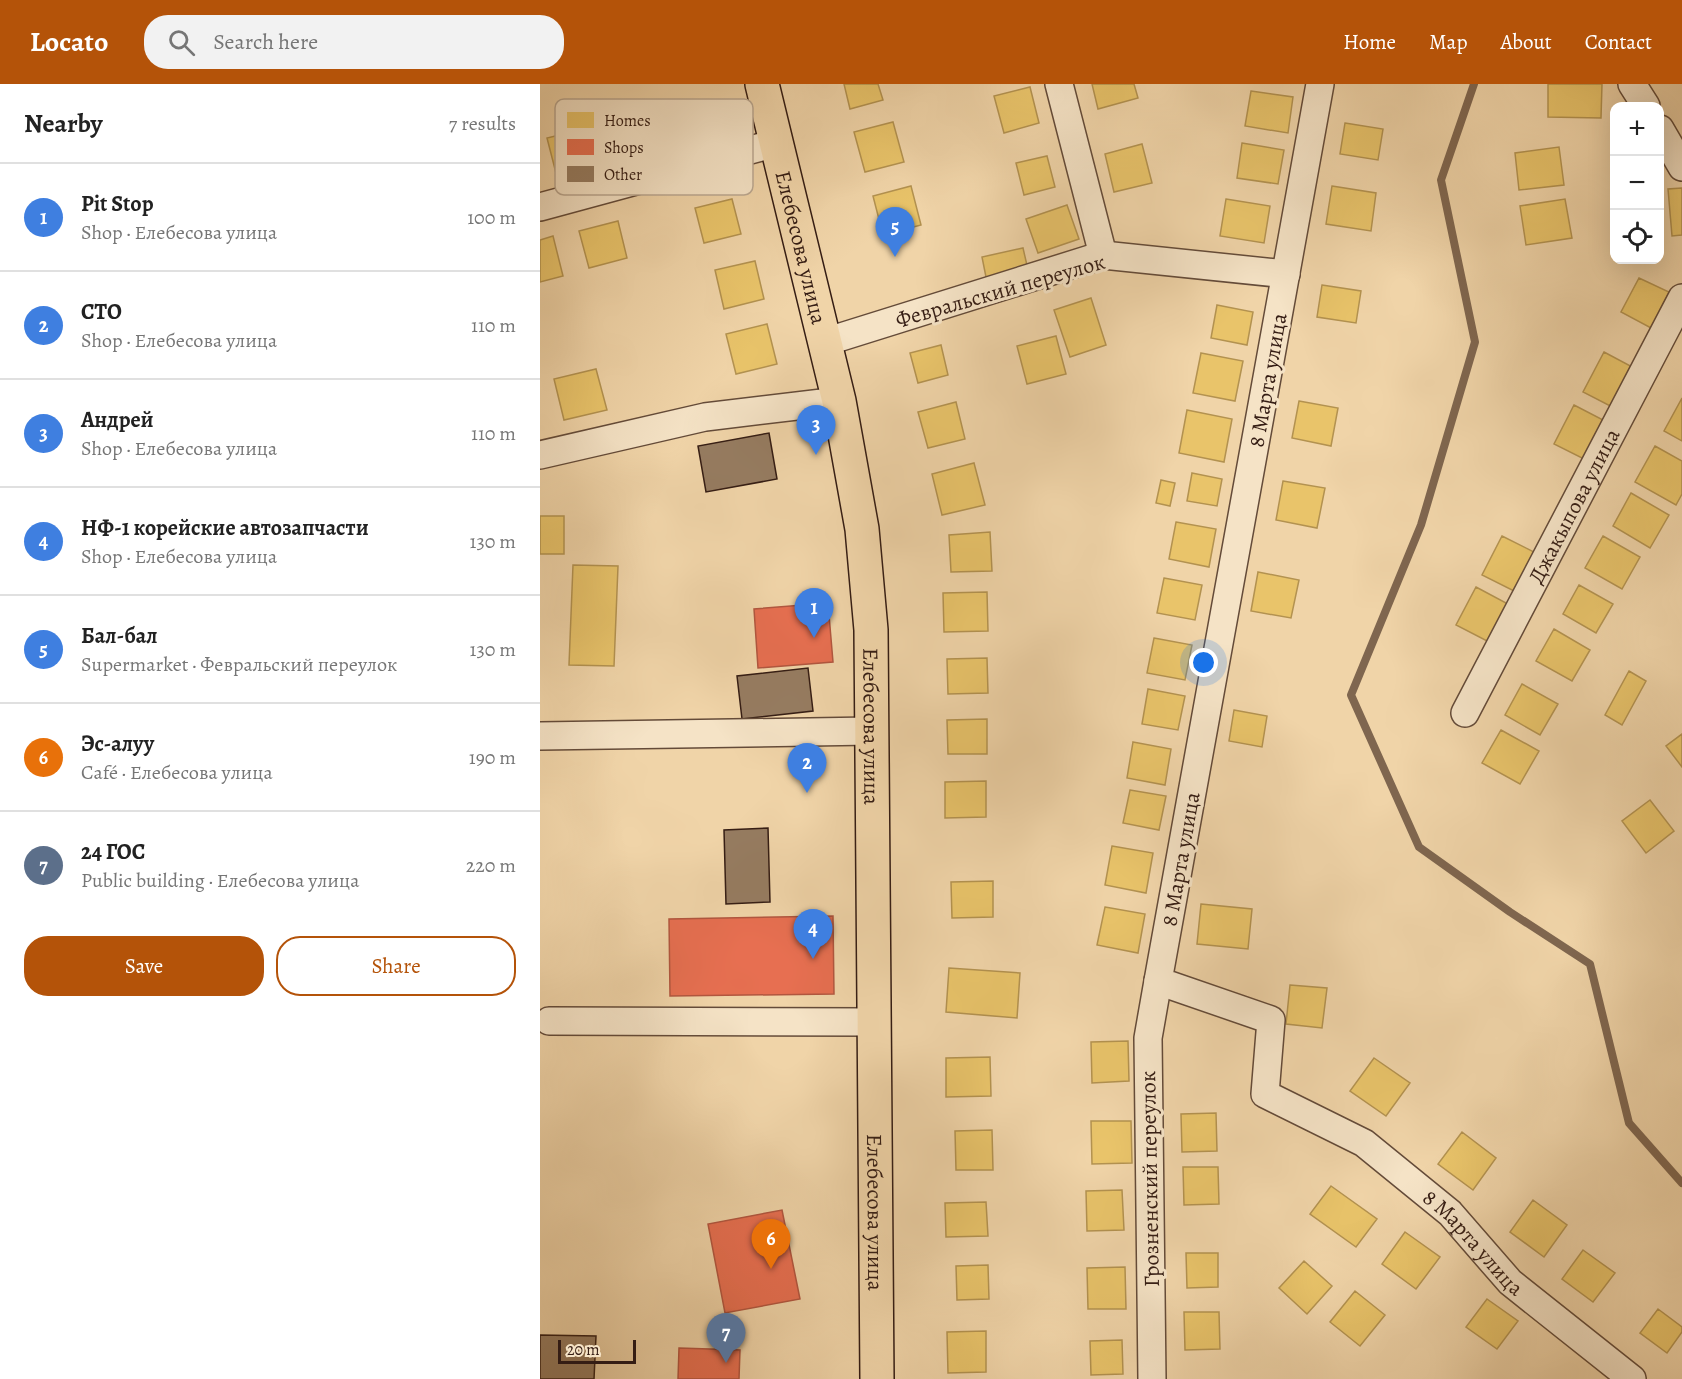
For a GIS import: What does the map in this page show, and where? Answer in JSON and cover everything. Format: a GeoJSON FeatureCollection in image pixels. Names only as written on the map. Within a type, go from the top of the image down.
{"type":"FeatureCollection","features":[{"type":"Feature","properties":{"kind":"main road","name":"Елебесова улица"},"geometry":{"type":"LineString","coordinates":[[762,84],[839,401],[862,530],[871,630],[877,1379]]}},
{"type":"Feature","properties":{"kind":"street"},"geometry":{"type":"LineString","coordinates":[[1059,84],[1103,255]]}},
{"type":"Feature","properties":{"kind":"street","name":"8 Марта улица"},"geometry":{"type":"LineString","coordinates":[[1320,84],[1158,981],[1271,1020],[1265,1094],[1364,1143],[1450,1214],[1510,1282],[1632,1379]]}},
{"type":"Feature","properties":{"kind":"street"},"geometry":{"type":"LineString","coordinates":[[1632,84],[1643,102]]}},
{"type":"Feature","properties":{"kind":"street"},"geometry":{"type":"LineString","coordinates":[[1664,137],[1682,166]]}},
{"type":"Feature","properties":{"kind":"street"},"geometry":{"type":"LineString","coordinates":[[753,149],[777,143]]}},
{"type":"Feature","properties":{"kind":"street"},"geometry":{"type":"LineString","coordinates":[[540,207],[584,195]]}},
{"type":"Feature","properties":{"kind":"street","name":"Февральский переулок"},"geometry":{"type":"LineString","coordinates":[[825,342],[1103,255],[1286,274]]}},
{"type":"Feature","properties":{"kind":"street","name":"Джакыпова улица"},"geometry":{"type":"LineString","coordinates":[[1465,713],[1682,298]]}},
{"type":"Feature","properties":{"kind":"street"},"geometry":{"type":"LineString","coordinates":[[540,455],[705,417],[839,401]]}},
{"type":"Feature","properties":{"kind":"street"},"geometry":{"type":"LineString","coordinates":[[540,736],[872,731]]}},
{"type":"Feature","properties":{"kind":"street","name":"Грозненский переулок"},"geometry":{"type":"LineString","coordinates":[[1152,1379],[1148,1038],[1158,981]]}},
{"type":"Feature","properties":{"kind":"street"},"geometry":{"type":"LineString","coordinates":[[549,1022],[874,1022]]}},
{"type":"Feature","properties":{"kind":"building: Homes"},"geometry":{"type":"Polygon","coordinates":[[[844,84],[878,84],[883,100],[850,109],[844,84]]]}},
{"type":"Feature","properties":{"kind":"building: Homes"},"geometry":{"type":"Polygon","coordinates":[[[1092,84],[1134,84],[1138,98],[1098,109],[1092,84]]]}},
{"type":"Feature","properties":{"kind":"building: Homes"},"geometry":{"type":"Polygon","coordinates":[[[1548,84],[1602,84],[1601,118],[1548,117],[1548,84]]]}},
{"type":"Feature","properties":{"kind":"building: Homes"},"geometry":{"type":"Polygon","coordinates":[[[1030,87],[1039,123],[1004,133],[994,96],[1030,87]]]}},
{"type":"Feature","properties":{"kind":"building: Homes"},"geometry":{"type":"Polygon","coordinates":[[[1251,91],[1293,97],[1288,133],[1245,126],[1251,91]]]}},
{"type":"Feature","properties":{"kind":"building: Homes"},"geometry":{"type":"Polygon","coordinates":[[[893,122],[904,162],[865,172],[854,132],[893,122]]]}},
{"type":"Feature","properties":{"kind":"building: Homes"},"geometry":{"type":"Polygon","coordinates":[[[1345,123],[1383,129],[1378,160],[1340,154],[1345,123]]]}},
{"type":"Feature","properties":{"kind":"building: Homes"},"geometry":{"type":"Polygon","coordinates":[[[555,136],[555,169],[547,138],[555,136]]]}},
{"type":"Feature","properties":{"kind":"building: Homes"},"geometry":{"type":"Polygon","coordinates":[[[1242,143],[1284,150],[1278,184],[1237,178],[1242,143]]]}},
{"type":"Feature","properties":{"kind":"building: Homes"},"geometry":{"type":"Polygon","coordinates":[[[1142,144],[1152,183],[1114,192],[1105,154],[1142,144]]]}},
{"type":"Feature","properties":{"kind":"building: Homes"},"geometry":{"type":"Polygon","coordinates":[[[1559,147],[1564,185],[1519,190],[1515,153],[1559,147]]]}},
{"type":"Feature","properties":{"kind":"building: Homes"},"geometry":{"type":"Polygon","coordinates":[[[1047,156],[1055,187],[1024,195],[1016,163],[1047,156]]]}},
{"type":"Feature","properties":{"kind":"building: Homes"},"geometry":{"type":"Polygon","coordinates":[[[911,186],[921,225],[883,235],[873,196],[911,186]]]}},
{"type":"Feature","properties":{"kind":"building: Homes"},"geometry":{"type":"Polygon","coordinates":[[[1332,186],[1376,193],[1371,231],[1326,224],[1332,186]]]}},
{"type":"Feature","properties":{"kind":"building: Homes"},"geometry":{"type":"Polygon","coordinates":[[[1682,188],[1682,235],[1672,236],[1668,189],[1682,188]]]}},
{"type":"Feature","properties":{"kind":"building: Homes"},"geometry":{"type":"Polygon","coordinates":[[[732,199],[741,234],[704,243],[695,208],[732,199]]]}},
{"type":"Feature","properties":{"kind":"building: Homes"},"geometry":{"type":"Polygon","coordinates":[[[1226,199],[1270,206],[1264,243],[1220,236],[1226,199]]]}},
{"type":"Feature","properties":{"kind":"building: Homes"},"geometry":{"type":"Polygon","coordinates":[[[1565,199],[1572,238],[1526,245],[1520,206],[1565,199]]]}},
{"type":"Feature","properties":{"kind":"building: Homes"},"geometry":{"type":"Polygon","coordinates":[[[1067,205],[1079,239],[1038,253],[1026,219],[1067,205]]]}},
{"type":"Feature","properties":{"kind":"building: Homes"},"geometry":{"type":"Polygon","coordinates":[[[618,221],[627,258],[589,268],[579,231],[618,221]]]}},
{"type":"Feature","properties":{"kind":"building: Homes"},"geometry":{"type":"Polygon","coordinates":[[[553,236],[563,276],[540,282],[540,240],[553,236]]]}},
{"type":"Feature","properties":{"kind":"building: Homes"},"geometry":{"type":"Polygon","coordinates":[[[1023,248],[1029,274],[987,282],[982,257],[1023,248]]]}},
{"type":"Feature","properties":{"kind":"building: Homes"},"geometry":{"type":"Polygon","coordinates":[[[755,261],[764,299],[724,309],[715,270],[755,261]]]}},
{"type":"Feature","properties":{"kind":"building: Homes"},"geometry":{"type":"Polygon","coordinates":[[[1639,278],[1669,292],[1651,328],[1621,312],[1639,278]]]}},
{"type":"Feature","properties":{"kind":"building: Homes"},"geometry":{"type":"Polygon","coordinates":[[[1322,285],[1361,291],[1356,323],[1317,317],[1322,285]]]}},
{"type":"Feature","properties":{"kind":"building: Homes"},"geometry":{"type":"Polygon","coordinates":[[[1091,298],[1106,345],[1070,357],[1054,310],[1091,298]]]}},
{"type":"Feature","properties":{"kind":"building: Homes"},"geometry":{"type":"Polygon","coordinates":[[[1217,305],[1253,312],[1247,345],[1211,338],[1217,305]]]}},
{"type":"Feature","properties":{"kind":"building: Homes"},"geometry":{"type":"Polygon","coordinates":[[[767,324],[777,364],[736,374],[726,334],[767,324]]]}},
{"type":"Feature","properties":{"kind":"building: Homes"},"geometry":{"type":"Polygon","coordinates":[[[1056,336],[1066,374],[1027,384],[1017,346],[1056,336]]]}},
{"type":"Feature","properties":{"kind":"building: Homes"},"geometry":{"type":"Polygon","coordinates":[[[941,345],[948,375],[918,383],[910,353],[941,345]]]}},
{"type":"Feature","properties":{"kind":"building: Homes"},"geometry":{"type":"Polygon","coordinates":[[[1604,352],[1638,370],[1618,410],[1583,392],[1604,352]]]}},
{"type":"Feature","properties":{"kind":"building: Homes"},"geometry":{"type":"Polygon","coordinates":[[[1201,353],[1243,361],[1235,401],[1193,393],[1201,353]]]}},
{"type":"Feature","properties":{"kind":"building: Homes"},"geometry":{"type":"Polygon","coordinates":[[[596,369],[607,410],[564,420],[554,379],[596,369]]]}},
{"type":"Feature","properties":{"kind":"building: Homes"},"geometry":{"type":"Polygon","coordinates":[[[1682,398],[1682,441],[1664,431],[1682,398]]]}},
{"type":"Feature","properties":{"kind":"building: Homes"},"geometry":{"type":"Polygon","coordinates":[[[1299,401],[1338,408],[1331,446],[1292,438],[1299,401]]]}},
{"type":"Feature","properties":{"kind":"building: Homes"},"geometry":{"type":"Polygon","coordinates":[[[956,402],[965,439],[928,448],[918,412],[956,402]]]}},
{"type":"Feature","properties":{"kind":"building: Homes"},"geometry":{"type":"Polygon","coordinates":[[[1574,405],[1607,422],[1588,461],[1554,444],[1574,405]]]}},
{"type":"Feature","properties":{"kind":"building: Homes"},"geometry":{"type":"Polygon","coordinates":[[[1187,410],[1232,419],[1224,462],[1179,453],[1187,410]]]}},
{"type":"Feature","properties":{"kind":"building: Homes"},"geometry":{"type":"Polygon","coordinates":[[[1655,446],[1682,461],[1682,494],[1676,505],[1635,482],[1655,446]]]}},
{"type":"Feature","properties":{"kind":"building: Homes"},"geometry":{"type":"Polygon","coordinates":[[[974,463],[985,505],[942,515],[932,474],[974,463]]]}},
{"type":"Feature","properties":{"kind":"building: Homes"},"geometry":{"type":"Polygon","coordinates":[[[1192,473],[1222,479],[1217,506],[1187,501],[1192,473]]]}},
{"type":"Feature","properties":{"kind":"building: Homes"},"geometry":{"type":"Polygon","coordinates":[[[1161,480],[1175,483],[1170,506],[1156,503],[1161,480]]]}},
{"type":"Feature","properties":{"kind":"building: Homes"},"geometry":{"type":"Polygon","coordinates":[[[1283,481],[1325,488],[1317,528],[1276,520],[1283,481]]]}},
{"type":"Feature","properties":{"kind":"building: Homes"},"geometry":{"type":"Polygon","coordinates":[[[1631,493],[1669,515],[1650,548],[1613,526],[1631,493]]]}},
{"type":"Feature","properties":{"kind":"building: Homes"},"geometry":{"type":"Polygon","coordinates":[[[540,516],[564,516],[564,554],[540,554],[540,516]]]}},
{"type":"Feature","properties":{"kind":"building: Homes"},"geometry":{"type":"Polygon","coordinates":[[[1176,522],[1216,529],[1209,567],[1169,559],[1176,522]]]}},
{"type":"Feature","properties":{"kind":"building: Homes"},"geometry":{"type":"Polygon","coordinates":[[[990,532],[992,571],[951,572],[949,535],[990,532]]]}},
{"type":"Feature","properties":{"kind":"building: Homes"},"geometry":{"type":"Polygon","coordinates":[[[1502,536],[1536,553],[1516,592],[1482,575],[1502,536]]]}},
{"type":"Feature","properties":{"kind":"building: Homes"},"geometry":{"type":"Polygon","coordinates":[[[1603,536],[1640,557],[1622,589],[1585,568],[1603,536]]]}},
{"type":"Feature","properties":{"kind":"building: Homes"},"geometry":{"type":"Polygon","coordinates":[[[573,565],[618,566],[614,666],[569,665],[573,565]]]}},
{"type":"Feature","properties":{"kind":"building: Homes"},"geometry":{"type":"Polygon","coordinates":[[[1258,572],[1299,580],[1291,618],[1251,611],[1258,572]]]}},
{"type":"Feature","properties":{"kind":"building: Homes"},"geometry":{"type":"Polygon","coordinates":[[[1164,578],[1202,585],[1195,620],[1157,613],[1164,578]]]}},
{"type":"Feature","properties":{"kind":"building: Homes"},"geometry":{"type":"Polygon","coordinates":[[[1579,585],[1613,604],[1596,633],[1563,614],[1579,585]]]}},
{"type":"Feature","properties":{"kind":"building: Homes"},"geometry":{"type":"Polygon","coordinates":[[[1476,587],[1508,604],[1489,642],[1456,625],[1476,587]]]}},
{"type":"Feature","properties":{"kind":"building: Homes"},"geometry":{"type":"Polygon","coordinates":[[[987,592],[988,631],[944,632],[943,593],[987,592]]]}},
{"type":"Feature","properties":{"kind":"building: Homes"},"geometry":{"type":"Polygon","coordinates":[[[1554,629],[1590,650],[1572,681],[1536,661],[1554,629]]]}},
{"type":"Feature","properties":{"kind":"building: Homes"},"geometry":{"type":"Polygon","coordinates":[[[1154,638],[1192,645],[1185,680],[1147,673],[1154,638]]]}},
{"type":"Feature","properties":{"kind":"building: Homes"},"geometry":{"type":"Polygon","coordinates":[[[987,658],[988,693],[948,694],[947,659],[987,658]]]}},
{"type":"Feature","properties":{"kind":"building: Homes"},"geometry":{"type":"Polygon","coordinates":[[[1629,671],[1646,681],[1622,725],[1605,715],[1629,671]]]}},
{"type":"Feature","properties":{"kind":"building: Homes"},"geometry":{"type":"Polygon","coordinates":[[[1522,684],[1558,704],[1540,735],[1505,715],[1522,684]]]}},
{"type":"Feature","properties":{"kind":"building: Homes"},"geometry":{"type":"Polygon","coordinates":[[[1148,689],[1185,696],[1178,730],[1142,724],[1148,689]]]}},
{"type":"Feature","properties":{"kind":"building: Homes"},"geometry":{"type":"Polygon","coordinates":[[[1234,710],[1267,716],[1262,747],[1229,741],[1234,710]]]}},
{"type":"Feature","properties":{"kind":"building: Homes"},"geometry":{"type":"Polygon","coordinates":[[[987,719],[987,754],[948,754],[947,720],[987,719]]]}},
{"type":"Feature","properties":{"kind":"building: Homes"},"geometry":{"type":"Polygon","coordinates":[[[1501,730],[1539,751],[1520,784],[1482,763],[1501,730]]]}},
{"type":"Feature","properties":{"kind":"building: Homes"},"geometry":{"type":"Polygon","coordinates":[[[1682,734],[1682,767],[1666,746],[1682,734]]]}},
{"type":"Feature","properties":{"kind":"building: Homes"},"geometry":{"type":"Polygon","coordinates":[[[1133,742],[1171,749],[1165,785],[1127,778],[1133,742]]]}},
{"type":"Feature","properties":{"kind":"building: Homes"},"geometry":{"type":"Polygon","coordinates":[[[986,781],[986,817],[945,818],[945,782],[986,781]]]}},
{"type":"Feature","properties":{"kind":"building: Homes"},"geometry":{"type":"Polygon","coordinates":[[[1130,790],[1166,796],[1159,830],[1123,823],[1130,790]]]}},
{"type":"Feature","properties":{"kind":"building: Homes"},"geometry":{"type":"Polygon","coordinates":[[[1650,800],[1674,831],[1646,853],[1622,821],[1650,800]]]}},
{"type":"Feature","properties":{"kind":"building: Homes"},"geometry":{"type":"Polygon","coordinates":[[[1112,846],[1153,853],[1146,893],[1105,885],[1112,846]]]}},
{"type":"Feature","properties":{"kind":"building: Homes"},"geometry":{"type":"Polygon","coordinates":[[[993,881],[993,917],[952,918],[951,882],[993,881]]]}},
{"type":"Feature","properties":{"kind":"building: Homes"},"geometry":{"type":"Polygon","coordinates":[[[1201,904],[1252,909],[1248,949],[1197,944],[1201,904]]]}},
{"type":"Feature","properties":{"kind":"building: Homes"},"geometry":{"type":"Polygon","coordinates":[[[1105,907],[1145,914],[1138,953],[1097,945],[1105,907]]]}},
{"type":"Feature","properties":{"kind":"building: Homes"},"geometry":{"type":"Polygon","coordinates":[[[949,968],[1020,973],[1017,1018],[946,1012],[949,968]]]}},
{"type":"Feature","properties":{"kind":"building: Homes"},"geometry":{"type":"Polygon","coordinates":[[[1290,985],[1327,988],[1322,1028],[1286,1024],[1290,985]]]}},
{"type":"Feature","properties":{"kind":"building: Homes"},"geometry":{"type":"Polygon","coordinates":[[[1128,1041],[1129,1081],[1092,1083],[1091,1042],[1128,1041]]]}},
{"type":"Feature","properties":{"kind":"building: Homes"},"geometry":{"type":"Polygon","coordinates":[[[990,1057],[991,1096],[946,1097],[946,1058],[990,1057]]]}},
{"type":"Feature","properties":{"kind":"building: Homes"},"geometry":{"type":"Polygon","coordinates":[[[1374,1058],[1410,1083],[1386,1116],[1350,1091],[1374,1058]]]}},
{"type":"Feature","properties":{"kind":"building: Homes"},"geometry":{"type":"Polygon","coordinates":[[[1216,1113],[1217,1151],[1182,1152],[1181,1114],[1216,1113]]]}},
{"type":"Feature","properties":{"kind":"building: Homes"},"geometry":{"type":"Polygon","coordinates":[[[1091,1121],[1131,1121],[1132,1163],[1092,1164],[1091,1121]]]}},
{"type":"Feature","properties":{"kind":"building: Homes"},"geometry":{"type":"Polygon","coordinates":[[[992,1130],[993,1170],[956,1170],[955,1131],[992,1130]]]}},
{"type":"Feature","properties":{"kind":"building: Homes"},"geometry":{"type":"Polygon","coordinates":[[[1462,1132],[1496,1158],[1473,1190],[1438,1164],[1462,1132]]]}},
{"type":"Feature","properties":{"kind":"building: Homes"},"geometry":{"type":"Polygon","coordinates":[[[1183,1167],[1218,1167],[1219,1204],[1184,1205],[1183,1167]]]}},
{"type":"Feature","properties":{"kind":"building: Homes"},"geometry":{"type":"Polygon","coordinates":[[[1331,1186],[1377,1219],[1356,1247],[1310,1214],[1331,1186]]]}},
{"type":"Feature","properties":{"kind":"building: Homes"},"geometry":{"type":"Polygon","coordinates":[[[1122,1190],[1124,1230],[1087,1231],[1086,1191],[1122,1190]]]}},
{"type":"Feature","properties":{"kind":"building: Homes"},"geometry":{"type":"Polygon","coordinates":[[[1533,1200],[1567,1225],[1544,1257],[1510,1232],[1533,1200]]]}},
{"type":"Feature","properties":{"kind":"building: Homes"},"geometry":{"type":"Polygon","coordinates":[[[986,1202],[988,1236],[946,1237],[945,1203],[986,1202]]]}},
{"type":"Feature","properties":{"kind":"building: Homes"},"geometry":{"type":"Polygon","coordinates":[[[1405,1232],[1440,1257],[1416,1289],[1382,1264],[1405,1232]]]}},
{"type":"Feature","properties":{"kind":"building: Homes"},"geometry":{"type":"Polygon","coordinates":[[[1583,1250],[1615,1273],[1593,1302],[1562,1279],[1583,1250]]]}},
{"type":"Feature","properties":{"kind":"building: Homes"},"geometry":{"type":"Polygon","coordinates":[[[1186,1253],[1218,1253],[1218,1287],[1187,1288],[1186,1253]]]}},
{"type":"Feature","properties":{"kind":"building: Homes"},"geometry":{"type":"Polygon","coordinates":[[[1304,1261],[1332,1286],[1307,1314],[1279,1288],[1304,1261]]]}},
{"type":"Feature","properties":{"kind":"building: Homes"},"geometry":{"type":"Polygon","coordinates":[[[988,1265],[989,1299],[957,1300],[956,1266],[988,1265]]]}},
{"type":"Feature","properties":{"kind":"building: Homes"},"geometry":{"type":"Polygon","coordinates":[[[1125,1267],[1126,1309],[1088,1309],[1087,1268],[1125,1267]]]}},
{"type":"Feature","properties":{"kind":"building: Homes"},"geometry":{"type":"Polygon","coordinates":[[[1355,1291],[1385,1315],[1360,1346],[1330,1322],[1355,1291]]]}},
{"type":"Feature","properties":{"kind":"building: Homes"},"geometry":{"type":"Polygon","coordinates":[[[1487,1299],[1518,1321],[1497,1349],[1466,1327],[1487,1299]]]}},
{"type":"Feature","properties":{"kind":"building: Homes"},"geometry":{"type":"Polygon","coordinates":[[[1658,1309],[1682,1327],[1682,1332],[1667,1353],[1640,1333],[1658,1309]]]}},
{"type":"Feature","properties":{"kind":"building: Homes"},"geometry":{"type":"Polygon","coordinates":[[[1184,1312],[1219,1312],[1220,1349],[1185,1350],[1184,1312]]]}},
{"type":"Feature","properties":{"kind":"building: Homes"},"geometry":{"type":"Polygon","coordinates":[[[986,1331],[986,1372],[948,1373],[947,1332],[986,1331]]]}},
{"type":"Feature","properties":{"kind":"building: Homes"},"geometry":{"type":"Polygon","coordinates":[[[1122,1340],[1123,1374],[1091,1375],[1090,1341],[1122,1340]]]}},
{"type":"Feature","properties":{"kind":"building: Shops"},"geometry":{"type":"Polygon","coordinates":[[[828,603],[833,662],[758,668],[754,609],[828,603]]]}},
{"type":"Feature","properties":{"kind":"building: Shops"},"geometry":{"type":"Polygon","coordinates":[[[833,916],[834,994],[670,996],[669,919],[833,916]]]}},
{"type":"Feature","properties":{"kind":"building: Shops"},"geometry":{"type":"Polygon","coordinates":[[[782,1210],[800,1299],[725,1313],[708,1224],[782,1210]]]}},
{"type":"Feature","properties":{"kind":"building: Shops"},"geometry":{"type":"Polygon","coordinates":[[[679,1348],[740,1350],[739,1379],[678,1379],[679,1348]]]}},
{"type":"Feature","properties":{"kind":"building: Other"},"geometry":{"type":"Polygon","coordinates":[[[769,433],[777,479],[706,492],[698,446],[769,433]]]}},
{"type":"Feature","properties":{"kind":"building: Other"},"geometry":{"type":"Polygon","coordinates":[[[808,668],[813,711],[742,719],[737,676],[808,668]]]}},
{"type":"Feature","properties":{"kind":"building: Other"},"geometry":{"type":"Polygon","coordinates":[[[768,828],[770,902],[726,904],[724,830],[768,828]]]}},
{"type":"Feature","properties":{"kind":"building: Other"},"geometry":{"type":"Polygon","coordinates":[[[540,1335],[596,1336],[594,1379],[540,1379],[540,1335]]]}},
{"type":"Feature","properties":{"kind":"waterway"},"geometry":{"type":"LineString","coordinates":[[1474,84],[1441,180],[1475,342],[1421,525],[1351,695],[1419,847],[1510,912],[1590,964],[1629,1123],[1682,1183]]}},
{"type":"Feature","properties":{"kind":"place","name":"Бал-бал"},"geometry":{"type":"Point","coordinates":[895,257]}},
{"type":"Feature","properties":{"kind":"place","name":"Андрей"},"geometry":{"type":"Point","coordinates":[816,455]}},
{"type":"Feature","properties":{"kind":"place","name":"Pit Stop"},"geometry":{"type":"Point","coordinates":[814,638]}},
{"type":"Feature","properties":{"kind":"place","name":"СТО"},"geometry":{"type":"Point","coordinates":[807,793]}},
{"type":"Feature","properties":{"kind":"place","name":"НФ-1 корейские автозапчасти"},"geometry":{"type":"Point","coordinates":[813,959]}},
{"type":"Feature","properties":{"kind":"place","name":"Эс-алуу"},"geometry":{"type":"Point","coordinates":[771,1269]}},
{"type":"Feature","properties":{"kind":"place","name":"24 ГОС"},"geometry":{"type":"Point","coordinates":[726,1363]}}]}
